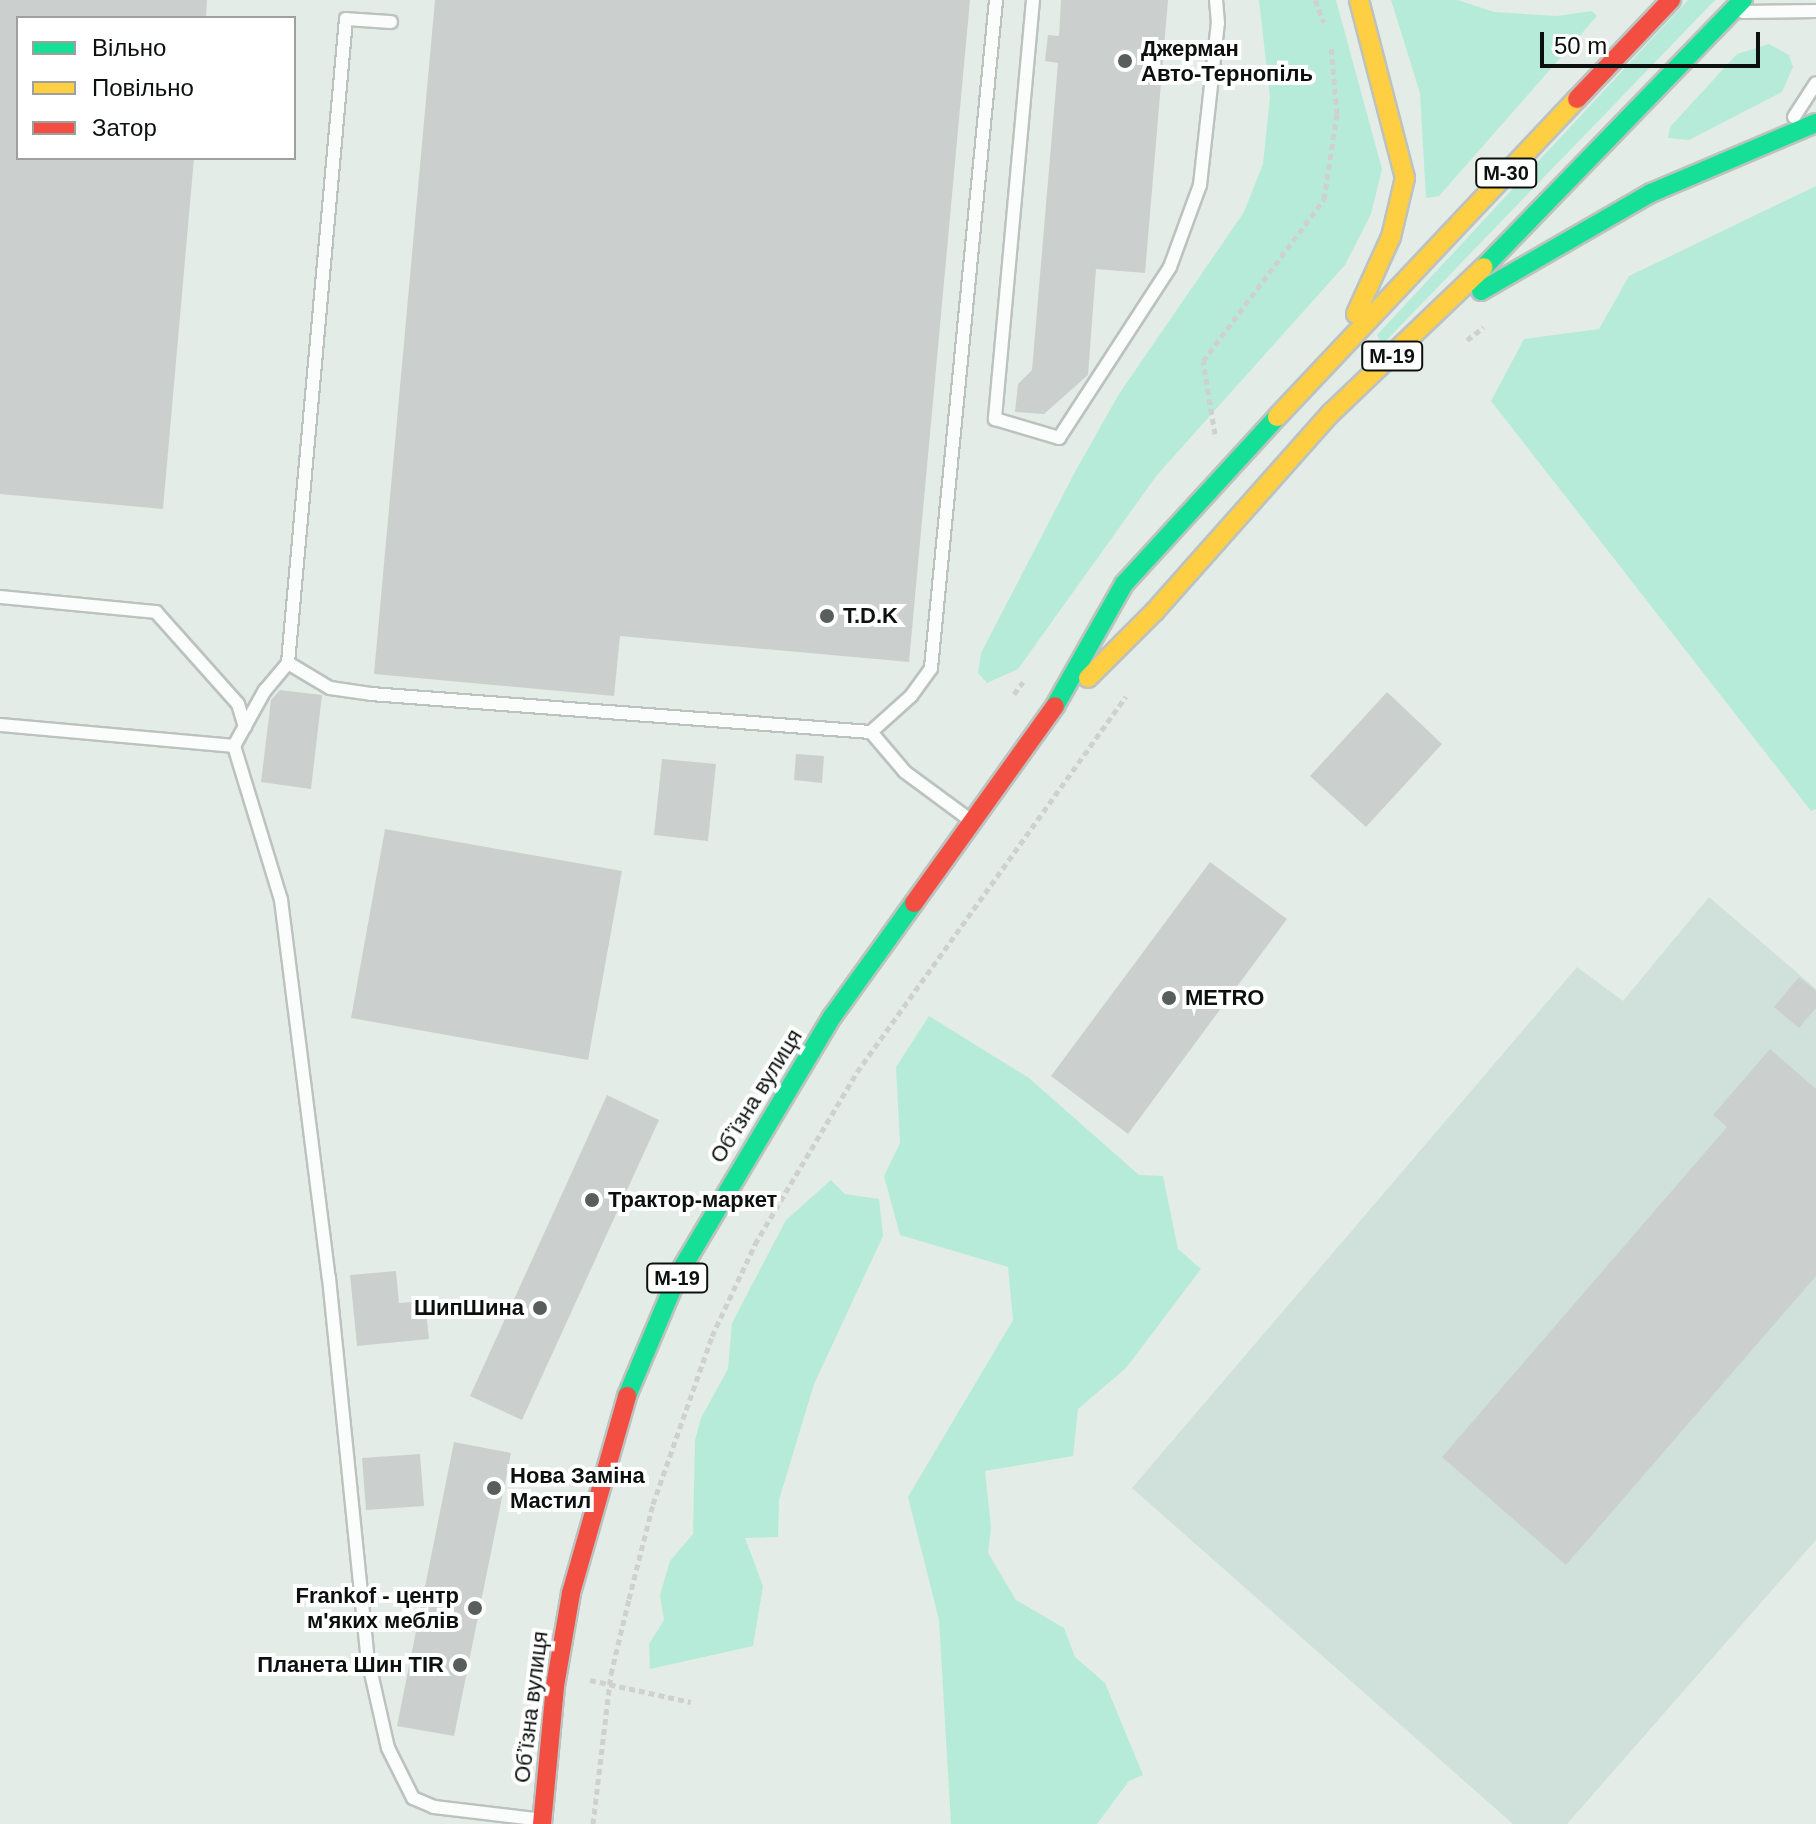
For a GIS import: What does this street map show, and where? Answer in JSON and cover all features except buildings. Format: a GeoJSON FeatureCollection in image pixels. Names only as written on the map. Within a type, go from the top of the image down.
{"type":"FeatureCollection","features":[{"type":"Feature","properties":{"kind":"highway","name":"М-19"},"geometry":{"type":"LineString","coordinates":[[1047,719],[1124,584],[1341,347],[1391,237],[1405,178],[1359,0]]}},
{"type":"Feature","properties":{"kind":"highway","name":"М-30"},"geometry":{"type":"LineString","coordinates":[[1341,347],[1671,0]]}},
{"type":"Feature","properties":{"kind":"highway","name":"М-19"},"geometry":{"type":"LineString","coordinates":[[1047,719],[1155,611],[1331,413],[1430,320],[1738,6]]}},
{"type":"Feature","properties":{"kind":"highway"},"geometry":{"type":"LineString","coordinates":[[1430,320],[1651,193],[1816,123]]}},
{"type":"Feature","properties":{"kind":"highway","name":"Обʼїзна вулиця"},"geometry":{"type":"LineString","coordinates":[[542,1822],[557,1673],[571,1593],[606,1458],[648,1338],[678,1275],[832,1017],[1047,719]]}},
{"type":"Feature","properties":{"kind":"lane"},"geometry":{"type":"LineString","coordinates":[[871,732],[911,696],[931,668],[996,0]]}},
{"type":"Feature","properties":{"kind":"lane"},"geometry":{"type":"LineString","coordinates":[[1033,0],[995,419],[1059,438],[1170,267],[1200,185],[1218,23],[1216,0]]}},
{"type":"Feature","properties":{"kind":"lane"},"geometry":{"type":"LineString","coordinates":[[1738,6],[1816,11]]}},
{"type":"Feature","properties":{"kind":"lane"},"geometry":{"type":"LineString","coordinates":[[391,22],[346,19],[288,663],[234,746],[281,900],[329,1278],[367,1655],[388,1748],[413,1798],[434,1807],[542,1822]]}},
{"type":"Feature","properties":{"kind":"lane"},"geometry":{"type":"LineString","coordinates":[[1782,137],[1816,83]]}},
{"type":"Feature","properties":{"kind":"lane"},"geometry":{"type":"LineString","coordinates":[[0,597],[156,612],[238,704],[245,727]]}},
{"type":"Feature","properties":{"kind":"lane"},"geometry":{"type":"LineString","coordinates":[[288,663],[330,688],[371,694],[871,732],[905,772],[972,821]]}},
{"type":"Feature","properties":{"kind":"lane"},"geometry":{"type":"LineString","coordinates":[[0,725],[234,746]]}},
{"type":"Feature","properties":{"kind":"path"},"geometry":{"type":"LineString","coordinates":[[1216,446],[1203,361],[1303,235],[1324,199],[1331,171],[1337,114],[1333,62],[1315,0]]}},
{"type":"Feature","properties":{"kind":"path"},"geometry":{"type":"LineString","coordinates":[[1455,350],[1488,324]]}},
{"type":"Feature","properties":{"kind":"path"},"geometry":{"type":"LineString","coordinates":[[1014,694],[1032,670]]}},
{"type":"Feature","properties":{"kind":"path"},"geometry":{"type":"LineString","coordinates":[[593,1824],[610,1685],[653,1504],[712,1336],[755,1244],[815,1139],[898,1011],[1131,689]]}},
{"type":"Feature","properties":{"kind":"path"},"geometry":{"type":"LineString","coordinates":[[557,1673],[691,1702]]}},
{"type":"Feature","properties":{"kind":"shaded area"},"geometry":{"type":"Polygon","coordinates":[[[1709,897],[1816,989],[1816,1540],[1567,1824],[1513,1824],[1132,1488],[1577,967],[1623,1001],[1709,897]]]}},
{"type":"Feature","properties":{"kind":"green space"},"geometry":{"type":"Polygon","coordinates":[[[1259,0],[1336,0],[1382,169],[1371,214],[1345,265],[1157,475],[1018,669],[987,683],[978,673],[981,653],[1076,470],[1119,394],[1244,212],[1263,164],[1270,97],[1259,0]]]}},
{"type":"Feature","properties":{"kind":"green space"},"geometry":{"type":"Polygon","coordinates":[[[1391,0],[1458,0],[1494,12],[1557,16],[1592,11],[1597,16],[1439,196],[1426,198],[1420,93],[1391,0]]]}},
{"type":"Feature","properties":{"kind":"green space"},"geometry":{"type":"Polygon","coordinates":[[[1688,0],[1715,0],[1382,345],[1377,335],[1688,0]]]}},
{"type":"Feature","properties":{"kind":"green space"},"geometry":{"type":"Polygon","coordinates":[[[1769,44],[1789,55],[1793,67],[1782,92],[1689,140],[1668,138],[1670,127],[1737,54],[1769,44]]]}},
{"type":"Feature","properties":{"kind":"green space"},"geometry":{"type":"Polygon","coordinates":[[[1816,186],[1816,809],[1811,811],[1491,401],[1524,339],[1599,329],[1629,276],[1816,186]]]}},
{"type":"Feature","properties":{"kind":"green space"},"geometry":{"type":"Polygon","coordinates":[[[929,1016],[1029,1078],[1139,1175],[1163,1176],[1178,1249],[1201,1269],[1126,1368],[1078,1409],[1073,1456],[985,1471],[991,1527],[988,1553],[1016,1600],[1064,1628],[1075,1657],[1105,1683],[1143,1775],[1129,1781],[1097,1824],[951,1824],[939,1620],[908,1497],[1013,1320],[1008,1267],[900,1235],[884,1176],[900,1143],[896,1067],[929,1016]]]}},
{"type":"Feature","properties":{"kind":"green space"},"geometry":{"type":"Polygon","coordinates":[[[831,1180],[845,1194],[879,1199],[883,1236],[814,1384],[779,1500],[778,1537],[745,1538],[763,1586],[753,1646],[650,1669],[649,1644],[664,1620],[660,1595],[670,1561],[693,1534],[695,1440],[701,1418],[728,1369],[732,1323],[786,1220],[831,1180]]]}},
{"type":"Feature","properties":{"kind":"traffic: fast"},"geometry":{"type":"LineString","coordinates":[[1484,267],[1743,0]]}},
{"type":"Feature","properties":{"kind":"traffic: fast"},"geometry":{"type":"LineString","coordinates":[[1481,291],[1651,193],[1816,123]]}},
{"type":"Feature","properties":{"kind":"traffic: fast"},"geometry":{"type":"LineString","coordinates":[[1055,706],[1124,584],[1277,417]]}},
{"type":"Feature","properties":{"kind":"traffic: fast"},"geometry":{"type":"LineString","coordinates":[[627,1396],[678,1275],[832,1017],[914,903]]}},
{"type":"Feature","properties":{"kind":"traffic: slow"},"geometry":{"type":"LineString","coordinates":[[1356,314],[1391,237],[1405,178],[1359,0]]}},
{"type":"Feature","properties":{"kind":"traffic: slow"},"geometry":{"type":"LineString","coordinates":[[1277,417],[1577,99]]}},
{"type":"Feature","properties":{"kind":"traffic: slow"},"geometry":{"type":"LineString","coordinates":[[1088,678],[1155,611],[1331,413],[1484,267]]}},
{"type":"Feature","properties":{"kind":"traffic: jam"},"geometry":{"type":"LineString","coordinates":[[1577,99],[1671,0]]}},
{"type":"Feature","properties":{"kind":"traffic: jam"},"geometry":{"type":"LineString","coordinates":[[914,903],[1055,706]]}},
{"type":"Feature","properties":{"kind":"traffic: jam"},"geometry":{"type":"LineString","coordinates":[[542,1824],[555,1686],[571,1593],[627,1396]]}},
{"type":"Feature","properties":{"kind":"place","name":"Джерман Авто-Тернопіль"},"geometry":{"type":"Point","coordinates":[1125,61]}},
{"type":"Feature","properties":{"kind":"place","name":"T.D.K"},"geometry":{"type":"Point","coordinates":[827,616]}},
{"type":"Feature","properties":{"kind":"place","name":"METRO"},"geometry":{"type":"Point","coordinates":[1169,998]}},
{"type":"Feature","properties":{"kind":"place","name":"Трактор-маркет"},"geometry":{"type":"Point","coordinates":[592,1200]}},
{"type":"Feature","properties":{"kind":"place","name":"ШипШина"},"geometry":{"type":"Point","coordinates":[540,1308]}},
{"type":"Feature","properties":{"kind":"place","name":"Нова Заміна Мастил"},"geometry":{"type":"Point","coordinates":[494,1488]}},
{"type":"Feature","properties":{"kind":"place","name":"Frankof - центр м'яких меблів"},"geometry":{"type":"Point","coordinates":[475,1608]}},
{"type":"Feature","properties":{"kind":"place","name":"Планета Шин TIR"},"geometry":{"type":"Point","coordinates":[460,1665]}}]}
